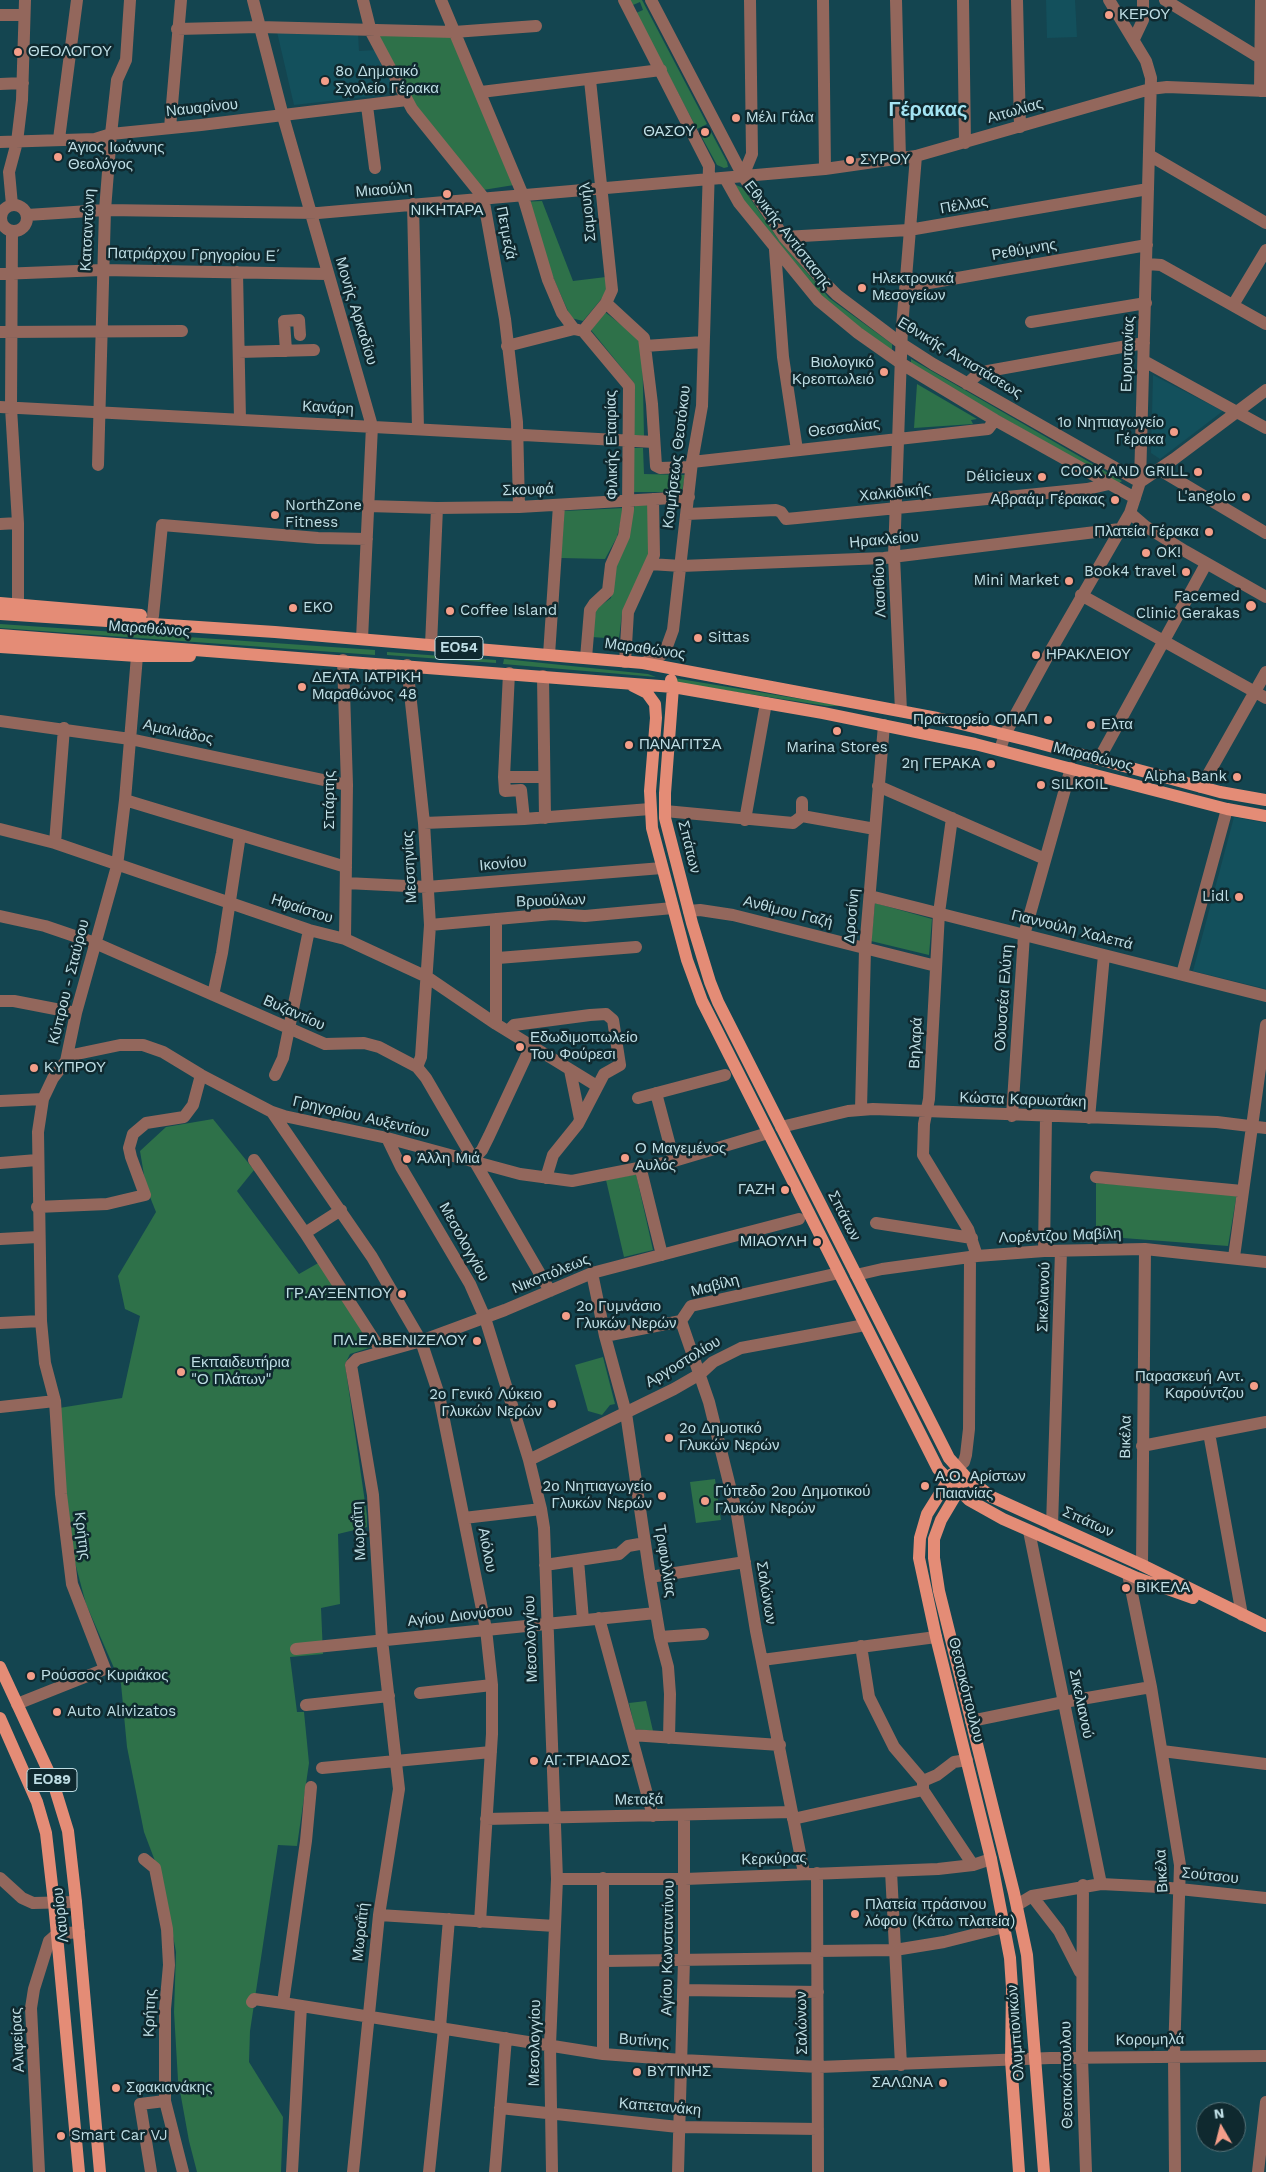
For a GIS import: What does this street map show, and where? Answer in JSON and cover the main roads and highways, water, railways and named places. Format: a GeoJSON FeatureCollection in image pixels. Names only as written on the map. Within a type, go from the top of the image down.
{"type":"FeatureCollection","features":[{"type":"Feature","properties":{"kind":"main road","name":"Μαραθώνος"},"geometry":{"type":"LineString","coordinates":[[0,603],[241,624],[275,632]]}},
{"type":"Feature","properties":{"kind":"main road","name":"Μαραθώνος"},"geometry":{"type":"LineString","coordinates":[[0,614],[275,632],[643,663],[900,711],[1005,734],[1202,787],[1266,800]]}},
{"type":"Feature","properties":{"kind":"main road","name":"Μαραθώνος"},"geometry":{"type":"LineString","coordinates":[[0,635],[295,656],[673,687],[884,725],[1000,750],[1227,809],[1266,816]]}},
{"type":"Feature","properties":{"kind":"main road","name":"Μαραθώνος"},"geometry":{"type":"LineString","coordinates":[[0,647],[137,656],[295,656]]}},
{"type":"Feature","properties":{"kind":"main road"},"geometry":{"type":"LineString","coordinates":[[657,666],[669,676],[673,687]]}},
{"type":"Feature","properties":{"kind":"main road","name":"Σπάτων"},"geometry":{"type":"LineString","coordinates":[[613,681],[634,686],[647,693],[655,704],[656,718],[650,809],[653,834],[687,960],[705,1010],[929,1453],[948,1480],[975,1504],[1029,1531],[1128,1574],[1242,1615]]}},
{"type":"Feature","properties":{"kind":"main road","name":"Σπάτων"},"geometry":{"type":"LineString","coordinates":[[673,687],[665,811],[670,842],[689,911],[718,1002],[941,1445],[966,1478],[992,1497],[1142,1565],[1266,1626]]}},
{"type":"Feature","properties":{"kind":"main road","name":"Θεοτοκόπουλου"},"geometry":{"type":"LineString","coordinates":[[957,1467],[928,1514],[919,1547],[920,1571],[991,1859],[1004,1927]]}},
{"type":"Feature","properties":{"kind":"main road","name":"Θεοτοκόπουλου"},"geometry":{"type":"LineString","coordinates":[[966,1478],[937,1532],[934,1558],[939,1591],[1016,1899]]}},
{"type":"Feature","properties":{"kind":"main road","name":"Λαυρίου"},"geometry":{"type":"LineString","coordinates":[[0,1667],[52,1779],[68,1831],[79,1932],[100,2172]]}},
{"type":"Feature","properties":{"kind":"main road","name":"Λαυρίου"},"geometry":{"type":"LineString","coordinates":[[0,1718],[26,1773],[42,1816],[54,1903],[79,2172]]}},
{"type":"Feature","properties":{"kind":"main road","name":"Ολυμπιονικών"},"geometry":{"type":"LineString","coordinates":[[1016,1899],[1027,1955],[1044,2172]]}},
{"type":"Feature","properties":{"kind":"main road","name":"Ολυμπιονικών"},"geometry":{"type":"LineString","coordinates":[[1004,1927],[1012,1974],[1011,2060],[1019,2172]]}},
{"type":"Feature","properties":{"kind":"place","name":"ΚΕΡΟΥ"},"geometry":{"type":"Point","coordinates":[1109,15]}},
{"type":"Feature","properties":{"kind":"place","name":"ΘΕΟΛΟΓΟΥ"},"geometry":{"type":"Point","coordinates":[18,52]}},
{"type":"Feature","properties":{"kind":"place","name":"8ο Δημοτικό Σχολείο Γέρακα"},"geometry":{"type":"Point","coordinates":[325,81]}},
{"type":"Feature","properties":{"kind":"place","name":"Μέλι Γάλα"},"geometry":{"type":"Point","coordinates":[736,118]}},
{"type":"Feature","properties":{"kind":"place","name":"ΘΑΣΟΥ"},"geometry":{"type":"Point","coordinates":[705,132]}},
{"type":"Feature","properties":{"kind":"place","name":"Άγιος Ιωάννης Θεολόγος"},"geometry":{"type":"Point","coordinates":[58,157]}},
{"type":"Feature","properties":{"kind":"place","name":"ΣΥΡΟΥ"},"geometry":{"type":"Point","coordinates":[850,160]}},
{"type":"Feature","properties":{"kind":"place","name":"ΝΙΚΗΤΑΡΑ"},"geometry":{"type":"Point","coordinates":[447,194]}},
{"type":"Feature","properties":{"kind":"place","name":"Ηλεκτρονικά Μεσογείων"},"geometry":{"type":"Point","coordinates":[862,288]}},
{"type":"Feature","properties":{"kind":"place","name":"Βιολογικό Κρεοπωλειό"},"geometry":{"type":"Point","coordinates":[884,372]}},
{"type":"Feature","properties":{"kind":"place","name":"1ο Νηπιαγωγείο Γέρακα"},"geometry":{"type":"Point","coordinates":[1174,432]}},
{"type":"Feature","properties":{"kind":"place","name":"COOK AND GRILL"},"geometry":{"type":"Point","coordinates":[1198,472]}},
{"type":"Feature","properties":{"kind":"place","name":"Délicieux"},"geometry":{"type":"Point","coordinates":[1042,477]}},
{"type":"Feature","properties":{"kind":"place","name":"L'angolo"},"geometry":{"type":"Point","coordinates":[1246,497]}},
{"type":"Feature","properties":{"kind":"place","name":"Αβραάμ Γέρακας"},"geometry":{"type":"Point","coordinates":[1115,500]}},
{"type":"Feature","properties":{"kind":"place","name":"NorthZone Fitness"},"geometry":{"type":"Point","coordinates":[275,515]}},
{"type":"Feature","properties":{"kind":"place","name":"Πλατεία Γέρακα"},"geometry":{"type":"Point","coordinates":[1209,532]}},
{"type":"Feature","properties":{"kind":"place","name":"OK!"},"geometry":{"type":"Point","coordinates":[1146,553]}},
{"type":"Feature","properties":{"kind":"place","name":"Book4 travel"},"geometry":{"type":"Point","coordinates":[1186,572]}},
{"type":"Feature","properties":{"kind":"place","name":"Mini Market"},"geometry":{"type":"Point","coordinates":[1069,581]}},
{"type":"Feature","properties":{"kind":"place","name":"Facemed Clinic Gerakas"},"geometry":{"type":"Point","coordinates":[1251,606]}},
{"type":"Feature","properties":{"kind":"place","name":"EKO"},"geometry":{"type":"Point","coordinates":[293,608]}},
{"type":"Feature","properties":{"kind":"place","name":"Coffee Island"},"geometry":{"type":"Point","coordinates":[450,611]}},
{"type":"Feature","properties":{"kind":"place","name":"Sittas"},"geometry":{"type":"Point","coordinates":[698,638]}},
{"type":"Feature","properties":{"kind":"place","name":"ΗΡΑΚΛΕΙΟΥ"},"geometry":{"type":"Point","coordinates":[1036,655]}},
{"type":"Feature","properties":{"kind":"place","name":"ΔΕΛΤΑ ΙΑΤΡΙΚΗ Μαραθώνος 48"},"geometry":{"type":"Point","coordinates":[302,687]}},
{"type":"Feature","properties":{"kind":"place","name":"Πρακτορείο ΟΠΑΠ"},"geometry":{"type":"Point","coordinates":[1048,720]}},
{"type":"Feature","properties":{"kind":"place","name":"Ελτα"},"geometry":{"type":"Point","coordinates":[1091,725]}},
{"type":"Feature","properties":{"kind":"place","name":"Marina Stores"},"geometry":{"type":"Point","coordinates":[837,731]}},
{"type":"Feature","properties":{"kind":"place","name":"ΠΑΝΑΓΙΤΣΑ"},"geometry":{"type":"Point","coordinates":[629,745]}},
{"type":"Feature","properties":{"kind":"place","name":"2η ΓΕΡΑΚΑ"},"geometry":{"type":"Point","coordinates":[991,764]}},
{"type":"Feature","properties":{"kind":"place","name":"Alpha Bank"},"geometry":{"type":"Point","coordinates":[1237,777]}},
{"type":"Feature","properties":{"kind":"place","name":"SILKOIL"},"geometry":{"type":"Point","coordinates":[1041,785]}},
{"type":"Feature","properties":{"kind":"place","name":"Lidl"},"geometry":{"type":"Point","coordinates":[1239,897]}},
{"type":"Feature","properties":{"kind":"place","name":"Εδωδιμοπωλείο Του Φούρεσι"},"geometry":{"type":"Point","coordinates":[520,1047]}},
{"type":"Feature","properties":{"kind":"place","name":"ΚΥΠΡΟΥ"},"geometry":{"type":"Point","coordinates":[34,1068]}},
{"type":"Feature","properties":{"kind":"place","name":"Ο Μαγεμένος Αυλός"},"geometry":{"type":"Point","coordinates":[625,1158]}},
{"type":"Feature","properties":{"kind":"place","name":"Άλλη Μιά"},"geometry":{"type":"Point","coordinates":[407,1159]}},
{"type":"Feature","properties":{"kind":"place","name":"ΓΑΖΗ"},"geometry":{"type":"Point","coordinates":[785,1190]}},
{"type":"Feature","properties":{"kind":"place","name":"ΜΙΑΟΥΛΗ"},"geometry":{"type":"Point","coordinates":[817,1242]}},
{"type":"Feature","properties":{"kind":"place","name":"ΓΡ.ΑΥΞΕΝΤΙΟΥ"},"geometry":{"type":"Point","coordinates":[402,1294]}},
{"type":"Feature","properties":{"kind":"place","name":"2ο Γυμνάσιο Γλυκών Νερών"},"geometry":{"type":"Point","coordinates":[566,1316]}},
{"type":"Feature","properties":{"kind":"place","name":"ΠΛ.ΕΛ.ΒΕΝΙΖΕΛΟΥ"},"geometry":{"type":"Point","coordinates":[477,1341]}},
{"type":"Feature","properties":{"kind":"place","name":"Εκπαιδευτήρια \"Ο Πλάτων\""},"geometry":{"type":"Point","coordinates":[181,1372]}},
{"type":"Feature","properties":{"kind":"place","name":"Παρασκευή Αντ. Καρούντζου"},"geometry":{"type":"Point","coordinates":[1254,1386]}},
{"type":"Feature","properties":{"kind":"place","name":"2ο Γενικό Λύκειο Γλυκών Νερών"},"geometry":{"type":"Point","coordinates":[552,1404]}},
{"type":"Feature","properties":{"kind":"place","name":"2ο Δημοτικό Γλυκών Νερών"},"geometry":{"type":"Point","coordinates":[669,1438]}},
{"type":"Feature","properties":{"kind":"place","name":"Α.Ο. Αρίστων Παιανίας"},"geometry":{"type":"Point","coordinates":[925,1486]}},
{"type":"Feature","properties":{"kind":"place","name":"2ο Νηπιαγωγείο Γλυκών Νερών"},"geometry":{"type":"Point","coordinates":[662,1496]}},
{"type":"Feature","properties":{"kind":"place","name":"Γύπεδο 2ου Δημοτικού Γλυκών Νερών"},"geometry":{"type":"Point","coordinates":[705,1501]}},
{"type":"Feature","properties":{"kind":"place","name":"ΒΙΚΕΛΑ"},"geometry":{"type":"Point","coordinates":[1126,1588]}},
{"type":"Feature","properties":{"kind":"place","name":"Ρούσσος Κυριάκος"},"geometry":{"type":"Point","coordinates":[31,1676]}},
{"type":"Feature","properties":{"kind":"place","name":"Auto Alivizatos"},"geometry":{"type":"Point","coordinates":[57,1712]}},
{"type":"Feature","properties":{"kind":"place","name":"ΑΓ.ΤΡΙΑΔΟΣ"},"geometry":{"type":"Point","coordinates":[534,1761]}},
{"type":"Feature","properties":{"kind":"place","name":"Πλατεία πράσινου λόφου (Κάτω πλατεία)"},"geometry":{"type":"Point","coordinates":[855,1914]}},
{"type":"Feature","properties":{"kind":"place","name":"ΒΥΤΙΝΗΣ"},"geometry":{"type":"Point","coordinates":[637,2072]}},
{"type":"Feature","properties":{"kind":"place","name":"ΣΑΛΩΝΑ"},"geometry":{"type":"Point","coordinates":[943,2083]}},
{"type":"Feature","properties":{"kind":"place","name":"Σφακιανάκης"},"geometry":{"type":"Point","coordinates":[116,2088]}},
{"type":"Feature","properties":{"kind":"place","name":"Smart Car VJ"},"geometry":{"type":"Point","coordinates":[61,2136]}},
{"type":"Feature","properties":{"kind":"district","name":"Γέρακας"},"geometry":{"type":"Point","coordinates":[928,110]}}]}
